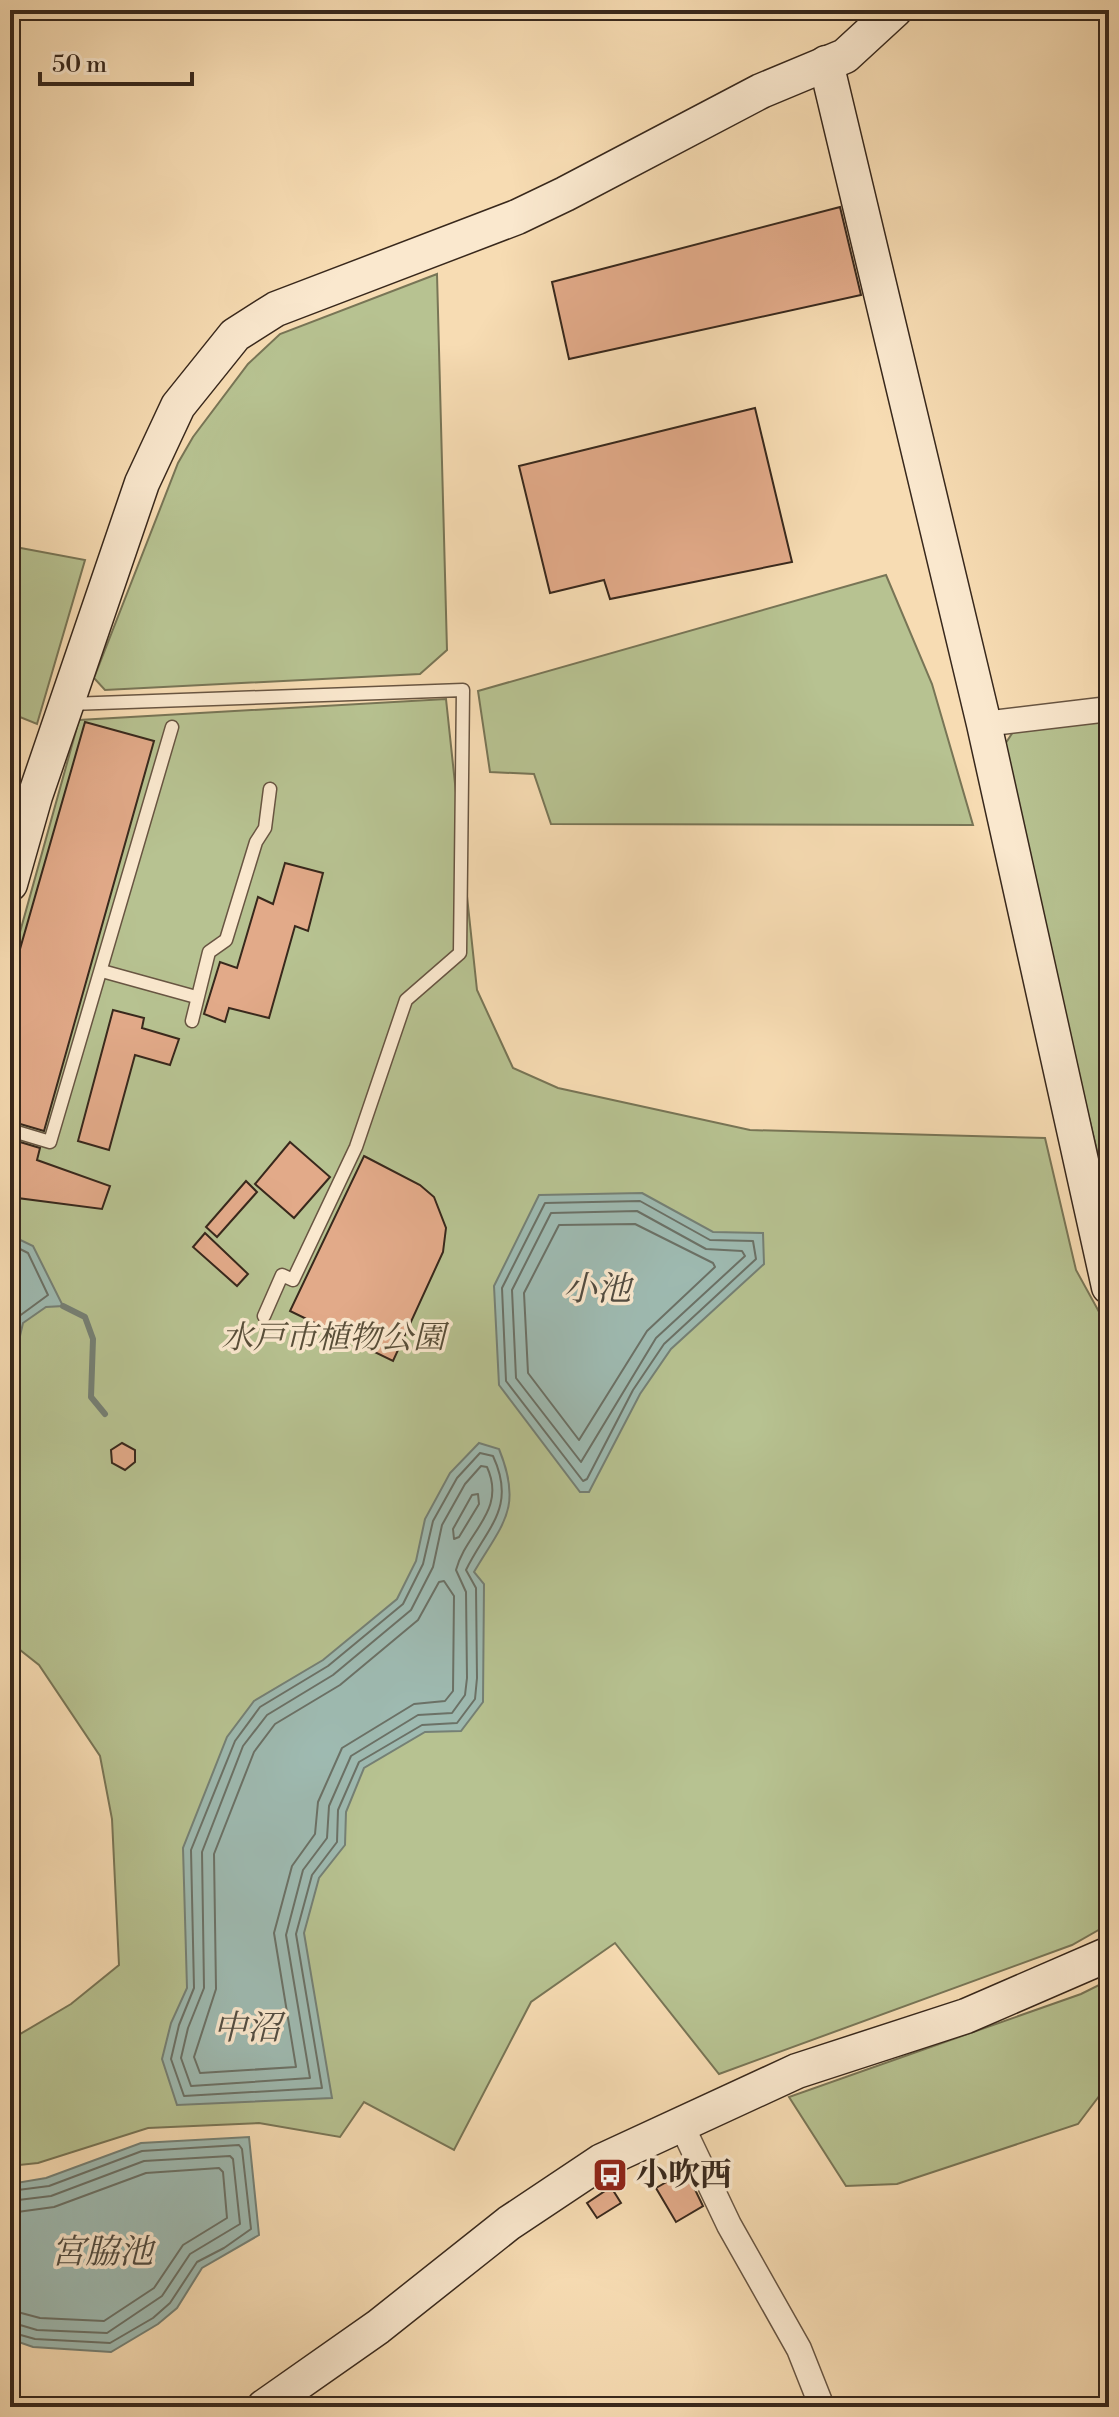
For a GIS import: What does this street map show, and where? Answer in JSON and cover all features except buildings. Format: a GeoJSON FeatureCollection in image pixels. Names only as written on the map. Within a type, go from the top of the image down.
{"type":"FeatureCollection","features":[{"type":"Feature","properties":{"kind":"street"},"geometry":{"type":"LineString","coordinates":[[10,884],[66,704],[148,470],[178,406],[235,335],[276,309],[517,217],[761,91],[845,56],[895,10]]}},
{"type":"Feature","properties":{"kind":"street"},"geometry":{"type":"LineString","coordinates":[[826,63],[984,724],[1109,1287]]}},
{"type":"Feature","properties":{"kind":"street"},"geometry":{"type":"LineString","coordinates":[[984,724],[1109,709]]}},
{"type":"Feature","properties":{"kind":"street"},"geometry":{"type":"LineString","coordinates":[[264,2407],[378,2327],[466,2255],[602,2161],[797,2071],[966,2016],[1109,1954]]}},
{"type":"Feature","properties":{"kind":"street"},"geometry":{"type":"LineString","coordinates":[[681,2124],[736,2239],[799,2349],[822,2407]]}},
{"type":"Feature","properties":{"kind":"lane"},"geometry":{"type":"LineString","coordinates":[[66,704],[463,690],[460,953],[406,1000],[356,1147],[293,1280],[282,1275],[264,1316]]}},
{"type":"Feature","properties":{"kind":"lane"},"geometry":{"type":"LineString","coordinates":[[10,1130],[50,1142],[172,727]]}},
{"type":"Feature","properties":{"kind":"lane"},"geometry":{"type":"LineString","coordinates":[[192,1021],[209,952],[226,940],[256,842],[265,828],[270,789]]}},
{"type":"Feature","properties":{"kind":"lane"},"geometry":{"type":"LineString","coordinates":[[102,971],[196,997]]}},
{"type":"Feature","properties":{"kind":"green space"},"geometry":{"type":"Polygon","coordinates":[[[437,274],[447,650],[420,674],[105,690],[94,678],[178,463],[193,437],[248,364],[280,334],[437,274]]]}},
{"type":"Feature","properties":{"kind":"green space"},"geometry":{"type":"Polygon","coordinates":[[[10,546],[85,560],[37,724],[10,713],[10,546]]]}},
{"type":"Feature","properties":{"kind":"green space"},"geometry":{"type":"Polygon","coordinates":[[[886,575],[932,684],[973,825],[551,824],[534,774],[490,772],[478,691],[886,575]]]}},
{"type":"Feature","properties":{"kind":"green space","name":"水戸市植物公園"},"geometry":{"type":"Polygon","coordinates":[[[446,699],[477,990],[513,1068],[558,1088],[750,1130],[1045,1138],[1076,1270],[1109,1330],[1109,1924],[1072,1945],[719,2074],[615,1943],[531,2002],[454,2150],[364,2102],[340,2137],[259,2123],[148,2128],[38,2163],[10,2166],[10,2040],[71,2004],[119,1965],[112,1819],[100,1756],[39,1665],[10,1642],[10,968],[79,720],[446,699]]]}},
{"type":"Feature","properties":{"kind":"green space"},"geometry":{"type":"Polygon","coordinates":[[[1109,720],[1109,1200],[1000,752],[1013,732],[1109,720]]]}},
{"type":"Feature","properties":{"kind":"green space"},"geometry":{"type":"Polygon","coordinates":[[[1109,1980],[1109,2083],[1078,2124],[897,2184],[846,2186],[789,2097],[1081,1994],[1109,1980]]]}},
{"type":"Feature","properties":{"kind":"water","name":"小池"},"geometry":{"type":"Polygon","coordinates":[[[642,1193],[713,1232],[763,1233],[764,1264],[671,1349],[640,1394],[589,1492],[580,1492],[499,1385],[494,1286],[539,1195],[642,1193]]]}},
{"type":"Feature","properties":{"kind":"water"},"geometry":{"type":"Polygon","coordinates":[[[10,1235],[33,1246],[63,1306],[46,1307],[23,1323],[20,1336],[10,1349],[10,1235]]]}},
{"type":"Feature","properties":{"kind":"water","name":"中沼"},"geometry":{"type":"Polygon","coordinates":[[[479,1443],[499,1449],[509,1486],[509,1501],[501,1527],[474,1572],[484,1584],[483,1702],[461,1731],[425,1732],[364,1768],[346,1812],[345,1845],[319,1878],[304,1933],[332,2098],[177,2105],[162,2059],[171,2023],[187,1988],[183,1848],[227,1737],[254,1701],[323,1660],[397,1599],[416,1561],[425,1519],[450,1473],[479,1443]]]}},
{"type":"Feature","properties":{"kind":"water","name":"宮脇池"},"geometry":{"type":"Polygon","coordinates":[[[249,2137],[259,2235],[202,2268],[177,2308],[158,2324],[111,2352],[33,2347],[10,2339],[10,2184],[46,2178],[141,2143],[249,2137]]]}},
{"type":"Feature","properties":{"kind":"waterway"},"geometry":{"type":"LineString","coordinates":[[63,1306],[85,1317],[93,1339],[91,1397],[105,1414]]}},
{"type":"Feature","properties":{"kind":"place","name":"小吹西"},"geometry":{"type":"Point","coordinates":[610,2175]}}]}
